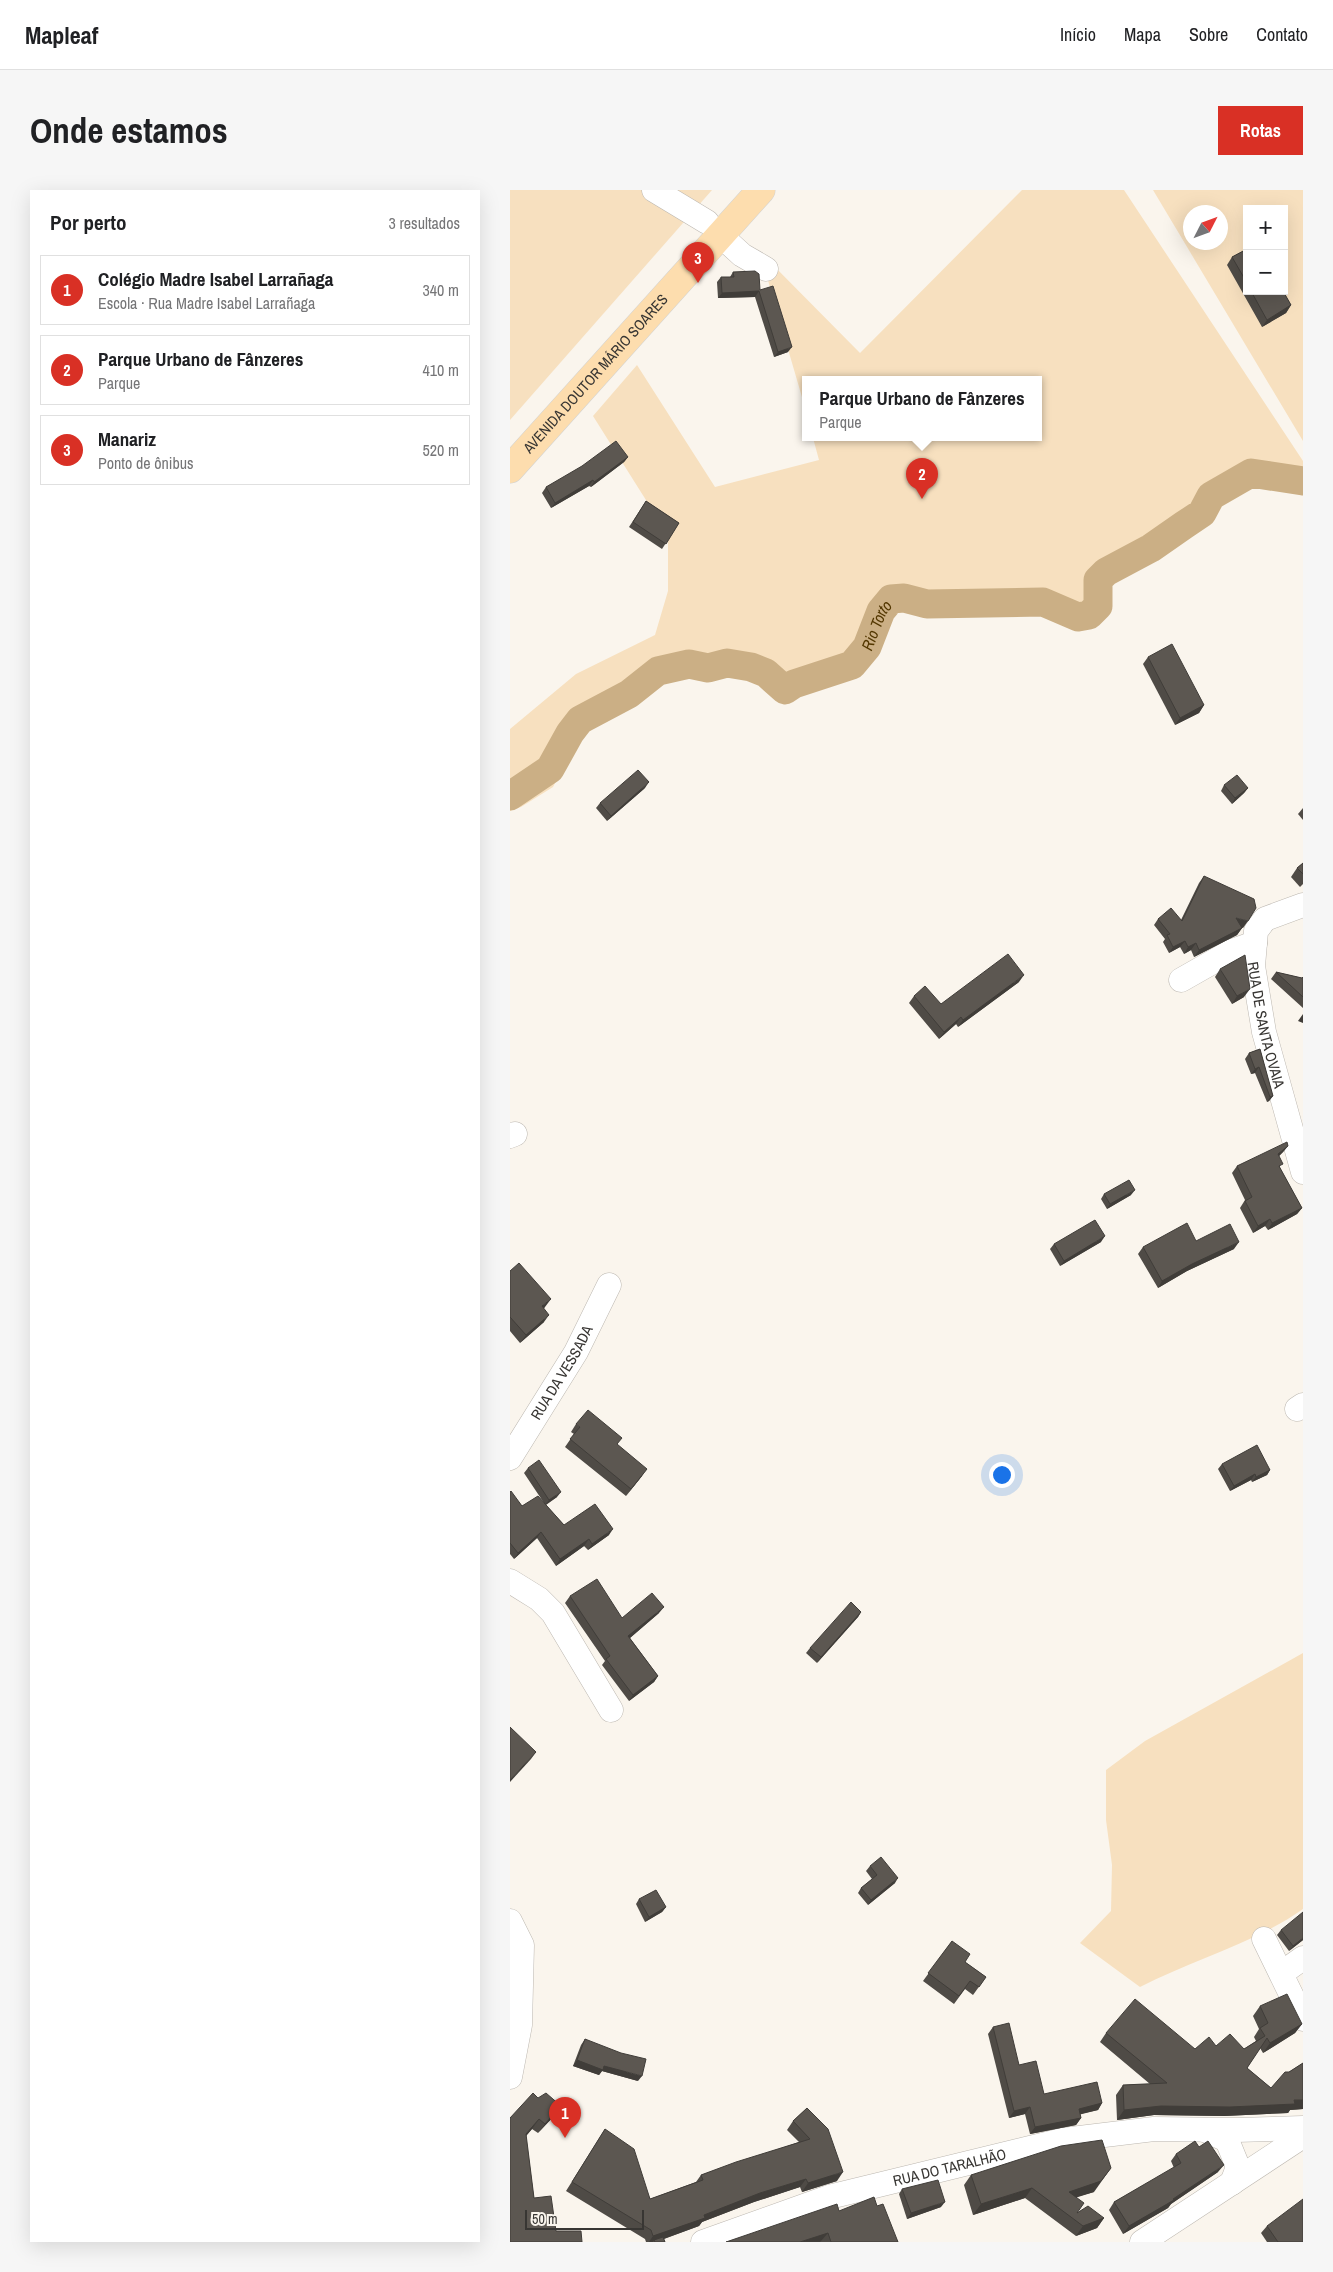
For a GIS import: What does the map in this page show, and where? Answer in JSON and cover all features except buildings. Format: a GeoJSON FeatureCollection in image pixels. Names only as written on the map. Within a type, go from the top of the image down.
{"type":"FeatureCollection","features":[{"type":"Feature","properties":{"kind":"main road","name":"AVENIDA DOUTOR MÁRIO SOARES"},"geometry":{"type":"LineString","coordinates":[[510,469],[713,229],[738,190]]}},
{"type":"Feature","properties":{"kind":"main road","name":"AVENIDA DOUTOR MÁRIO SOARES"},"geometry":{"type":"LineString","coordinates":[[510,444],[713,229],[761,190]]}},
{"type":"Feature","properties":{"kind":"street"},"geometry":{"type":"LineString","coordinates":[[654,190],[713,229],[742,255],[766,269]]}},
{"type":"Feature","properties":{"kind":"street","name":"RUA DE SANTA OVAIA"},"geometry":{"type":"LineString","coordinates":[[1302,1161],[1264,1032],[1253,966],[1256,931],[1265,919],[1303,905]]}},
{"type":"Feature","properties":{"kind":"street"},"geometry":{"type":"LineString","coordinates":[[1181,980],[1232,952],[1255,943]]}},
{"type":"Feature","properties":{"kind":"street","name":"RUA DA VESSADA"},"geometry":{"type":"LineString","coordinates":[[510,1458],[576,1352],[610,1285]]}},
{"type":"Feature","properties":{"kind":"street"},"geometry":{"type":"LineString","coordinates":[[510,1581],[539,1599],[553,1613],[611,1710]]}},
{"type":"Feature","properties":{"kind":"street"},"geometry":{"type":"LineString","coordinates":[[510,1921],[522,1946],[520,2025],[510,2077]]}},
{"type":"Feature","properties":{"kind":"street"},"geometry":{"type":"LineString","coordinates":[[1264,1939],[1303,2019]]}},
{"type":"Feature","properties":{"kind":"street"},"geometry":{"type":"LineString","coordinates":[[1282,1973],[1303,1958]]}},
{"type":"Feature","properties":{"kind":"street","name":"RUA DO TARALHÃO"},"geometry":{"type":"LineString","coordinates":[[703,2242],[828,2197],[1063,2140],[1154,2129],[1303,2128]]}},
{"type":"Feature","properties":{"kind":"street","name":"RUA DO TARALHÃO"},"geometry":{"type":"LineString","coordinates":[[1203,2130],[1227,2140],[1238,2167],[1232,2183]]}},
{"type":"Feature","properties":{"kind":"street"},"geometry":{"type":"LineString","coordinates":[[1157,2239],[1232,2183],[1303,2136]]}},
{"type":"Feature","properties":{"kind":"shaded area"},"geometry":{"type":"Polygon","coordinates":[[[510,190],[712,190],[510,420],[510,190]]]}},
{"type":"Feature","properties":{"kind":"shaded area"},"geometry":{"type":"Polygon","coordinates":[[[1022,190],[1124,190],[1303,461],[1303,488],[1288,471],[1278,466],[1267,464],[1245,466],[1224,475],[1207,488],[1196,505],[1191,509],[1096,568],[1089,600],[1081,609],[1039,592],[947,595],[888,591],[860,642],[844,659],[786,678],[750,678],[730,673],[709,672],[672,676],[607,713],[573,748],[553,787],[521,807],[510,811],[510,729],[576,674],[655,635],[668,591],[668,535],[593,416],[637,365],[715,487],[819,460],[814,441],[1042,441],[1042,376],[802,376],[802,397],[767,277],[768,260],[860,353],[1022,190]]]}},
{"type":"Feature","properties":{"kind":"shaded area"},"geometry":{"type":"Polygon","coordinates":[[[1153,190],[1303,190],[1303,441],[1189,250],[1228,250],[1228,205],[1183,205],[1183,240],[1153,190]]]}},
{"type":"Feature","properties":{"kind":"shaded area"},"geometry":{"type":"Polygon","coordinates":[[[1303,1653],[1303,1909],[1285,1921],[1245,1941],[1140,1987],[1080,1943],[1111,1911],[1112,1865],[1106,1820],[1106,1770],[1145,1741],[1303,1653]]]}},
{"type":"Feature","properties":{"kind":"waterway","name":"Rio Torto"},"geometry":{"type":"LineString","coordinates":[[510,796],[550,769],[570,733],[580,720],[629,694],[658,671],[689,664],[708,668],[727,663],[751,667],[766,673],[785,690],[794,684],[852,665],[867,647],[881,611],[891,599],[904,598],[927,604],[1043,602],[1078,617],[1089,615],[1098,606],[1098,580],[1106,572],[1151,548],[1202,513],[1211,496],[1251,473],[1303,481]]}},
{"type":"Feature","properties":{"kind":"place","name":"Manariz"},"geometry":{"type":"Point","coordinates":[698,283]}},
{"type":"Feature","properties":{"kind":"place","name":"Parque Urbano de Fânzeres"},"geometry":{"type":"Point","coordinates":[922,499]}},
{"type":"Feature","properties":{"kind":"place","name":"Colégio Madre Isabel Larrañaga"},"geometry":{"type":"Point","coordinates":[565,2138]}}]}
